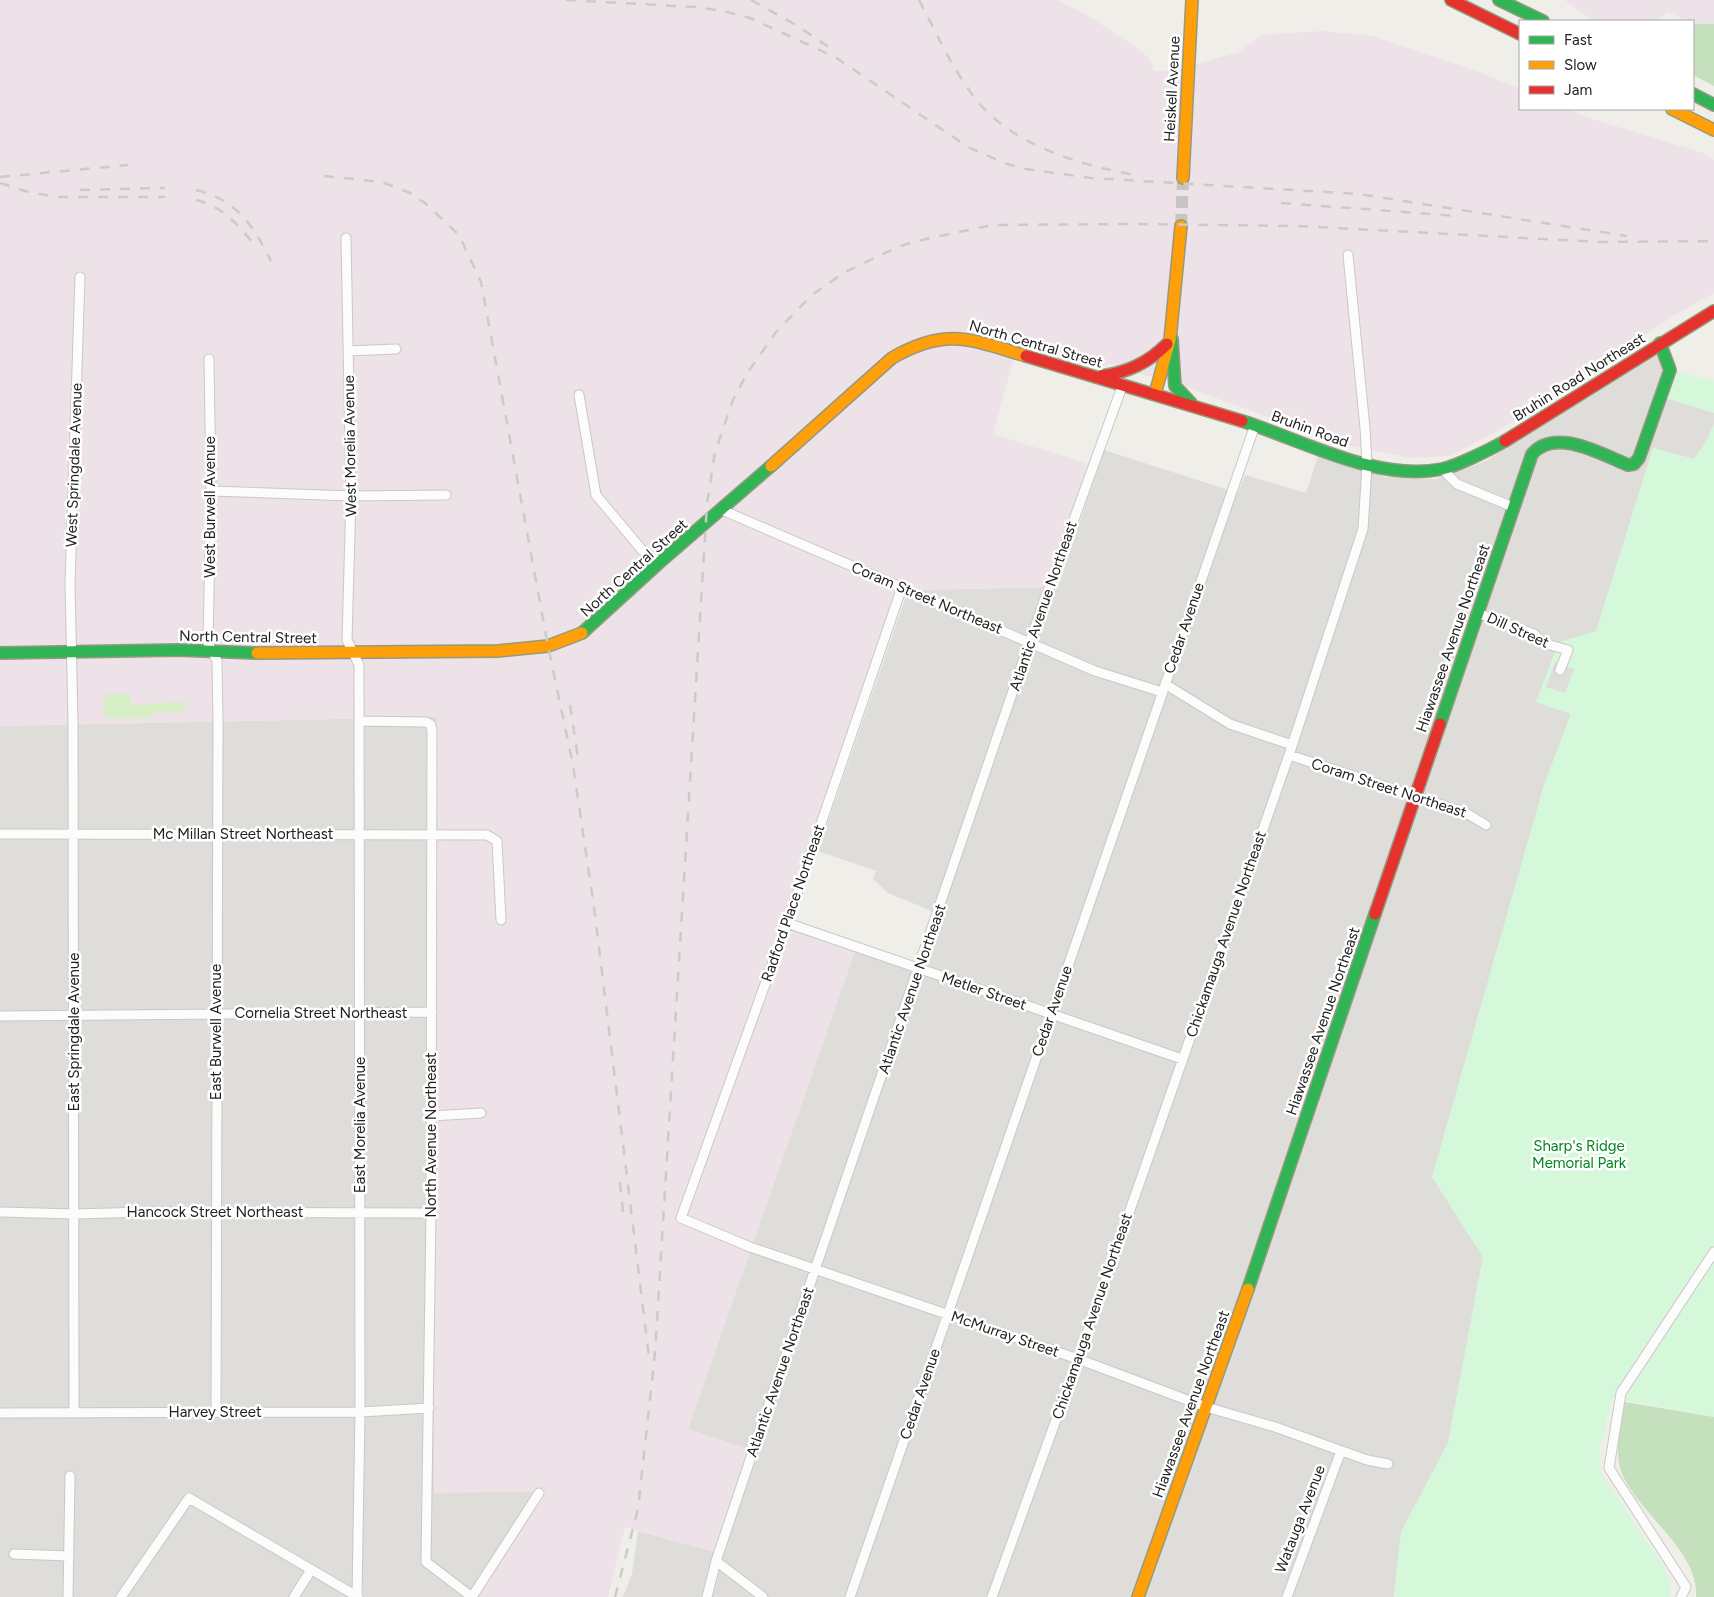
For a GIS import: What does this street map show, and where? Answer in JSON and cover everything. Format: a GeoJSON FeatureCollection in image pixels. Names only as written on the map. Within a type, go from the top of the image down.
{"type":"FeatureCollection","features":[{"type":"Feature","properties":{"kind":"main road","name":"Heiskell Avenue"},"geometry":{"type":"LineString","coordinates":[[1183,178],[1192,0]]}},
{"type":"Feature","properties":{"kind":"main road"},"geometry":{"type":"LineString","coordinates":[[1445,0],[1454,2],[1519,34]]}},
{"type":"Feature","properties":{"kind":"main road"},"geometry":{"type":"LineString","coordinates":[[1499,0],[1541,20]]}},
{"type":"Feature","properties":{"kind":"main road"},"geometry":{"type":"LineString","coordinates":[[1694,95],[1714,105]]}},
{"type":"Feature","properties":{"kind":"main road"},"geometry":{"type":"LineString","coordinates":[[1674,110],[1714,130]]}},
{"type":"Feature","properties":{"kind":"main road"},"geometry":{"type":"LineString","coordinates":[[1155,394],[1170,337],[1181,226]]}},
{"type":"Feature","properties":{"kind":"main road","name":"Bruhin Road Northeast"},"geometry":{"type":"LineString","coordinates":[[1458,463],[1477,456],[1519,433],[1714,311]]}},
{"type":"Feature","properties":{"kind":"main road"},"geometry":{"type":"LineString","coordinates":[[1097,376],[1138,367],[1156,356],[1170,337]]}},
{"type":"Feature","properties":{"kind":"main road"},"geometry":{"type":"LineString","coordinates":[[1170,337],[1174,348],[1176,386],[1181,394],[1195,406]]}},
{"type":"Feature","properties":{"kind":"main road","name":"North Central Street"},"geometry":{"type":"LineString","coordinates":[[0,653],[178,650],[212,653],[354,654],[498,651],[548,646],[586,632],[660,562],[722,510],[879,369],[903,351],[924,341],[941,338],[966,339],[1155,394]]}},
{"type":"Feature","properties":{"kind":"main road","name":"Hiawassee Avenue Northeast"},"geometry":{"type":"LineString","coordinates":[[1138,1597],[1206,1407],[1532,454],[1535,448],[1548,441],[1579,446],[1628,465],[1634,464],[1639,458],[1670,370],[1660,344]]}},
{"type":"Feature","properties":{"kind":"main road","name":"Bruhin Road"},"geometry":{"type":"LineString","coordinates":[[1155,394],[1255,425],[1367,465],[1393,470],[1442,469],[1458,463]]}},
{"type":"Feature","properties":{"kind":"street","name":"West Morelia Avenue"},"geometry":{"type":"LineString","coordinates":[[346,238],[351,496],[347,640],[354,654]]}},
{"type":"Feature","properties":{"kind":"street","name":"Chickamauga Avenue Northeast"},"geometry":{"type":"LineString","coordinates":[[992,1597],[1078,1359],[1289,755],[1363,529],[1367,465],[1348,255]]}},
{"type":"Feature","properties":{"kind":"street","name":"West Springdale Avenue"},"geometry":{"type":"LineString","coordinates":[[72,652],[70,583],[80,278]]}},
{"type":"Feature","properties":{"kind":"street"},"geometry":{"type":"LineString","coordinates":[[348,350],[396,349]]}},
{"type":"Feature","properties":{"kind":"street","name":"West Burwell Avenue"},"geometry":{"type":"LineString","coordinates":[[209,359],[211,491],[208,643],[212,653]]}},
{"type":"Feature","properties":{"kind":"street","name":"Atlantic Avenue Northeast"},"geometry":{"type":"LineString","coordinates":[[707,1597],[716,1561],[1030,641],[1123,384]]}},
{"type":"Feature","properties":{"kind":"street"},"geometry":{"type":"LineString","coordinates":[[579,395],[596,494],[642,550],[660,562]]}},
{"type":"Feature","properties":{"kind":"street","name":"Cedar Avenue"},"geometry":{"type":"LineString","coordinates":[[850,1597],[1255,425]]}},
{"type":"Feature","properties":{"kind":"street"},"geometry":{"type":"LineString","coordinates":[[1442,469],[1457,484],[1513,508]]}},
{"type":"Feature","properties":{"kind":"street"},"geometry":{"type":"LineString","coordinates":[[211,491],[351,496],[446,495]]}},
{"type":"Feature","properties":{"kind":"street","name":"Coram Street Northeast"},"geometry":{"type":"LineString","coordinates":[[722,510],[1030,641],[1095,671],[1163,688],[1230,724],[1292,745]]}},
{"type":"Feature","properties":{"kind":"street","name":"Radford Place Northeast"},"geometry":{"type":"LineString","coordinates":[[681,1218],[787,922],[902,587]]}},
{"type":"Feature","properties":{"kind":"street","name":"Dill Street"},"geometry":{"type":"LineString","coordinates":[[1477,613],[1534,634],[1543,643],[1568,650],[1560,670]]}},
{"type":"Feature","properties":{"kind":"street","name":"East Springdale Avenue"},"geometry":{"type":"LineString","coordinates":[[72,652],[75,1214],[74,1413]]}},
{"type":"Feature","properties":{"kind":"street","name":"East Burwell Avenue"},"geometry":{"type":"LineString","coordinates":[[212,653],[217,661],[218,833],[216,1412]]}},
{"type":"Feature","properties":{"kind":"street","name":"East Morelia Avenue"},"geometry":{"type":"LineString","coordinates":[[354,654],[359,665],[360,835],[360,1412],[358,1597]]}},
{"type":"Feature","properties":{"kind":"street","name":"North Avenue Northeast"},"geometry":{"type":"LineString","coordinates":[[359,721],[426,722],[430,724],[432,729],[431,1213],[426,1562],[472,1597]]}},
{"type":"Feature","properties":{"kind":"street","name":"Coram Street Northeast"},"geometry":{"type":"LineString","coordinates":[[1289,755],[1466,813],[1486,825]]}},
{"type":"Feature","properties":{"kind":"street","name":"Mc Millan Street Northeast"},"geometry":{"type":"LineString","coordinates":[[0,834],[218,833],[360,835],[432,833],[487,835],[497,841],[501,920]]}},
{"type":"Feature","properties":{"kind":"street","name":"Metler Street"},"geometry":{"type":"LineString","coordinates":[[787,922],[963,985],[1182,1059]]}},
{"type":"Feature","properties":{"kind":"street","name":"Cornelia Street Northeast"},"geometry":{"type":"LineString","coordinates":[[0,1016],[432,1012]]}},
{"type":"Feature","properties":{"kind":"street"},"geometry":{"type":"LineString","coordinates":[[431,1116],[481,1113]]}},
{"type":"Feature","properties":{"kind":"street","name":"Hancock Street Northeast"},"geometry":{"type":"LineString","coordinates":[[0,1212],[75,1214],[217,1212],[431,1213]]}},
{"type":"Feature","properties":{"kind":"street","name":"McMurray Street"},"geometry":{"type":"LineString","coordinates":[[681,1218],[750,1247],[1078,1359],[1206,1407],[1275,1427],[1368,1460],[1388,1464]]}},
{"type":"Feature","properties":{"kind":"street"},"geometry":{"type":"LineString","coordinates":[[1681,1597],[1686,1587],[1609,1468],[1621,1393],[1714,1252]]}},
{"type":"Feature","properties":{"kind":"street","name":"Harvey Street"},"geometry":{"type":"LineString","coordinates":[[0,1413],[360,1412],[429,1408]]}},
{"type":"Feature","properties":{"kind":"street","name":"Watauga Avenue"},"geometry":{"type":"LineString","coordinates":[[1287,1597],[1341,1451]]}},
{"type":"Feature","properties":{"kind":"street"},"geometry":{"type":"LineString","coordinates":[[68,1597],[70,1476]]}},
{"type":"Feature","properties":{"kind":"street"},"geometry":{"type":"LineString","coordinates":[[472,1597],[539,1493]]}},
{"type":"Feature","properties":{"kind":"street"},"geometry":{"type":"LineString","coordinates":[[121,1597],[189,1498],[358,1597]]}},
{"type":"Feature","properties":{"kind":"street"},"geometry":{"type":"LineString","coordinates":[[14,1554],[69,1556]]}},
{"type":"Feature","properties":{"kind":"street"},"geometry":{"type":"LineString","coordinates":[[716,1561],[763,1597]]}},
{"type":"Feature","properties":{"kind":"street"},"geometry":{"type":"LineString","coordinates":[[294,1597],[311,1570]]}},
{"type":"Feature","properties":{"kind":"shaded area"},"geometry":{"type":"Polygon","coordinates":[[[0,0],[1058,0],[1090,17],[1134,46],[1149,58],[1154,71],[1173,71],[1239,52],[1262,35],[1323,31],[1372,36],[1477,71],[1519,89],[1519,110],[1570,110],[1592,119],[1703,153],[1714,160],[1714,293],[1675,315],[1498,431],[1449,456],[1410,458],[1342,444],[1191,389],[1110,364],[1101,367],[1080,364],[1017,347],[993,434],[1088,464],[1045,588],[898,590],[783,923],[856,948],[688,1429],[750,1450],[715,1552],[625,1527],[608,1597],[474,1597],[544,1492],[434,1493],[437,717],[0,726],[0,0]]]}},
{"type":"Feature","properties":{"kind":"shaded area"},"geometry":{"type":"Polygon","coordinates":[[[1565,0],[1714,0],[1714,24],[1695,25],[1694,20],[1685,20],[1668,12],[1656,20],[1595,20],[1581,13],[1565,0]]]}},
{"type":"Feature","properties":{"kind":"shaded area"},"geometry":{"type":"Polygon","coordinates":[[[1657,355],[1664,366],[1666,398],[1714,413],[1714,424],[1708,438],[1694,459],[1653,448],[1596,632],[1559,642],[1536,702],[1571,714],[1544,785],[1432,1177],[1483,1257],[1448,1443],[1401,1532],[1394,1597],[623,1597],[632,1574],[638,1531],[715,1552],[750,1450],[688,1429],[856,948],[913,968],[932,911],[888,893],[873,879],[876,871],[818,851],[905,599],[912,590],[1058,587],[1104,450],[1238,493],[1245,475],[1306,493],[1318,456],[1385,477],[1436,479],[1486,461],[1657,355]]]}},
{"type":"Feature","properties":{"kind":"shaded area"},"geometry":{"type":"Polygon","coordinates":[[[1555,662],[1574,669],[1565,693],[1546,687],[1555,662]]]}},
{"type":"Feature","properties":{"kind":"shaded area"},"geometry":{"type":"Polygon","coordinates":[[[437,717],[434,1492],[545,1491],[474,1597],[0,1597],[0,726],[437,717]]]}},
{"type":"Feature","properties":{"kind":"shaded area"},"geometry":{"type":"Polygon","coordinates":[[[861,1290],[872,1293],[847,1340],[806,1327],[798,1331],[807,1307],[812,1309],[823,1297],[841,1303],[840,1308],[853,1313],[861,1290]]]}},
{"type":"Feature","properties":{"kind":"shaded area"},"geometry":{"type":"Polygon","coordinates":[[[993,1333],[1009,1339],[995,1379],[938,1359],[943,1340],[985,1355],[993,1333]]]}},
{"type":"Feature","properties":{"kind":"shaded area"},"geometry":{"type":"Polygon","coordinates":[[[890,1410],[907,1415],[896,1447],[880,1441],[890,1410]]]}},
{"type":"Feature","properties":{"kind":"green space"},"geometry":{"type":"Polygon","coordinates":[[[1694,24],[1714,24],[1714,86],[1694,76],[1694,24]]]}},
{"type":"Feature","properties":{"kind":"green space"},"geometry":{"type":"Polygon","coordinates":[[[1678,372],[1714,381],[1714,413],[1666,398],[1678,372]]]}},
{"type":"Feature","properties":{"kind":"green space","name":"Sharp's Ridge Memorial Park"},"geometry":{"type":"Polygon","coordinates":[[[1714,424],[1714,1417],[1612,1398],[1599,1453],[1602,1475],[1663,1566],[1671,1586],[1669,1597],[1394,1597],[1401,1532],[1448,1443],[1483,1257],[1432,1177],[1544,785],[1571,714],[1536,702],[1559,642],[1596,631],[1653,448],[1694,459],[1708,438],[1714,424]]]}},
{"type":"Feature","properties":{"kind":"green space"},"geometry":{"type":"Polygon","coordinates":[[[105,694],[130,694],[131,705],[184,702],[186,718],[184,711],[153,712],[151,717],[147,718],[104,718],[105,694]]]}},
{"type":"Feature","properties":{"kind":"green space"},"geometry":{"type":"Polygon","coordinates":[[[1625,1402],[1714,1417],[1714,1597],[1696,1597],[1695,1580],[1688,1564],[1666,1532],[1640,1502],[1621,1471],[1618,1445],[1625,1402]]]}},
{"type":"Feature","properties":{"kind":"tunnel"},"geometry":{"type":"LineString","coordinates":[[1181,226],[1183,178]]}},
{"type":"Feature","properties":{"kind":"railway"},"geometry":{"type":"LineString","coordinates":[[566,0],[695,7],[723,11],[750,18],[835,57],[968,147],[1004,163],[1026,169],[1091,178],[1359,194],[1627,236]]}},
{"type":"Feature","properties":{"kind":"railway"},"geometry":{"type":"LineString","coordinates":[[751,0],[796,25],[836,52]]}},
{"type":"Feature","properties":{"kind":"railway"},"geometry":{"type":"LineString","coordinates":[[919,0],[969,90],[1001,124],[1021,137],[1066,157],[1089,165],[1135,175]]}},
{"type":"Feature","properties":{"kind":"railway"},"geometry":{"type":"LineString","coordinates":[[0,177],[128,165]]}},
{"type":"Feature","properties":{"kind":"railway"},"geometry":{"type":"LineString","coordinates":[[324,176],[382,182],[410,193],[425,203],[459,235],[481,282],[548,646],[573,765],[594,907],[649,1357]]}},
{"type":"Feature","properties":{"kind":"railway"},"geometry":{"type":"LineString","coordinates":[[0,183],[25,191],[56,197],[165,197]]}},
{"type":"Feature","properties":{"kind":"railway"},"geometry":{"type":"LineString","coordinates":[[80,190],[165,188]]}},
{"type":"Feature","properties":{"kind":"railway"},"geometry":{"type":"LineString","coordinates":[[196,190],[210,194],[233,207],[250,225],[271,261]]}},
{"type":"Feature","properties":{"kind":"railway"},"geometry":{"type":"LineString","coordinates":[[196,200],[214,207],[229,217],[255,246]]}},
{"type":"Feature","properties":{"kind":"railway"},"geometry":{"type":"LineString","coordinates":[[1281,203],[1458,216]]}},
{"type":"Feature","properties":{"kind":"railway"},"geometry":{"type":"LineString","coordinates":[[615,1597],[638,1509],[655,1353],[707,504],[715,452],[733,400],[746,375],[776,332],[812,295],[845,272],[900,246],[992,225],[1298,226],[1600,242],[1714,241]]}},
{"type":"Feature","properties":{"kind":"railway"},"geometry":{"type":"LineString","coordinates":[[570,705],[578,758]]}},
{"type":"Feature","properties":{"kind":"railway"},"geometry":{"type":"LineString","coordinates":[[620,1182],[624,1222]]}},
{"type":"Feature","properties":{"kind":"traffic: fast"},"geometry":{"type":"LineString","coordinates":[[1499,0],[1541,20]]}},
{"type":"Feature","properties":{"kind":"traffic: fast"},"geometry":{"type":"LineString","coordinates":[[1694,95],[1714,105]]}},
{"type":"Feature","properties":{"kind":"traffic: fast"},"geometry":{"type":"LineString","coordinates":[[1172,339],[1175,386],[1191,403]]}},
{"type":"Feature","properties":{"kind":"traffic: fast"},"geometry":{"type":"LineString","coordinates":[[1440,724],[1532,454],[1542,446],[1553,443],[1565,443],[1578,445],[1628,465],[1634,464],[1639,458],[1670,370],[1660,343]]}},
{"type":"Feature","properties":{"kind":"traffic: fast"},"geometry":{"type":"LineString","coordinates":[[1242,421],[1340,457],[1391,470],[1417,471],[1442,469],[1465,461],[1505,441]]}},
{"type":"Feature","properties":{"kind":"traffic: fast"},"geometry":{"type":"LineString","coordinates":[[582,633],[660,562],[771,466]]}},
{"type":"Feature","properties":{"kind":"traffic: fast"},"geometry":{"type":"LineString","coordinates":[[0,653],[178,650],[257,653]]}},
{"type":"Feature","properties":{"kind":"traffic: fast"},"geometry":{"type":"LineString","coordinates":[[1248,1289],[1375,914]]}},
{"type":"Feature","properties":{"kind":"traffic: slow"},"geometry":{"type":"LineString","coordinates":[[1183,178],[1192,0]]}},
{"type":"Feature","properties":{"kind":"traffic: slow"},"geometry":{"type":"LineString","coordinates":[[1674,110],[1714,130]]}},
{"type":"Feature","properties":{"kind":"traffic: slow"},"geometry":{"type":"LineString","coordinates":[[1155,394],[1170,340],[1181,226]]}},
{"type":"Feature","properties":{"kind":"traffic: slow"},"geometry":{"type":"LineString","coordinates":[[771,466],[892,358],[911,348],[943,339],[958,339],[973,341],[1026,356]]}},
{"type":"Feature","properties":{"kind":"traffic: slow"},"geometry":{"type":"LineString","coordinates":[[257,653],[498,651],[548,646],[582,633]]}},
{"type":"Feature","properties":{"kind":"traffic: slow"},"geometry":{"type":"LineString","coordinates":[[1138,1597],[1248,1289]]}},
{"type":"Feature","properties":{"kind":"traffic: jam"},"geometry":{"type":"LineString","coordinates":[[1451,0],[1519,34]]}},
{"type":"Feature","properties":{"kind":"traffic: jam"},"geometry":{"type":"LineString","coordinates":[[1505,441],[1714,311]]}},
{"type":"Feature","properties":{"kind":"traffic: jam"},"geometry":{"type":"LineString","coordinates":[[1102,376],[1137,366],[1160,351],[1167,344]]}},
{"type":"Feature","properties":{"kind":"traffic: jam"},"geometry":{"type":"LineString","coordinates":[[1026,356],[1242,421]]}},
{"type":"Feature","properties":{"kind":"traffic: jam"},"geometry":{"type":"LineString","coordinates":[[1375,914],[1440,724]]}}]}
